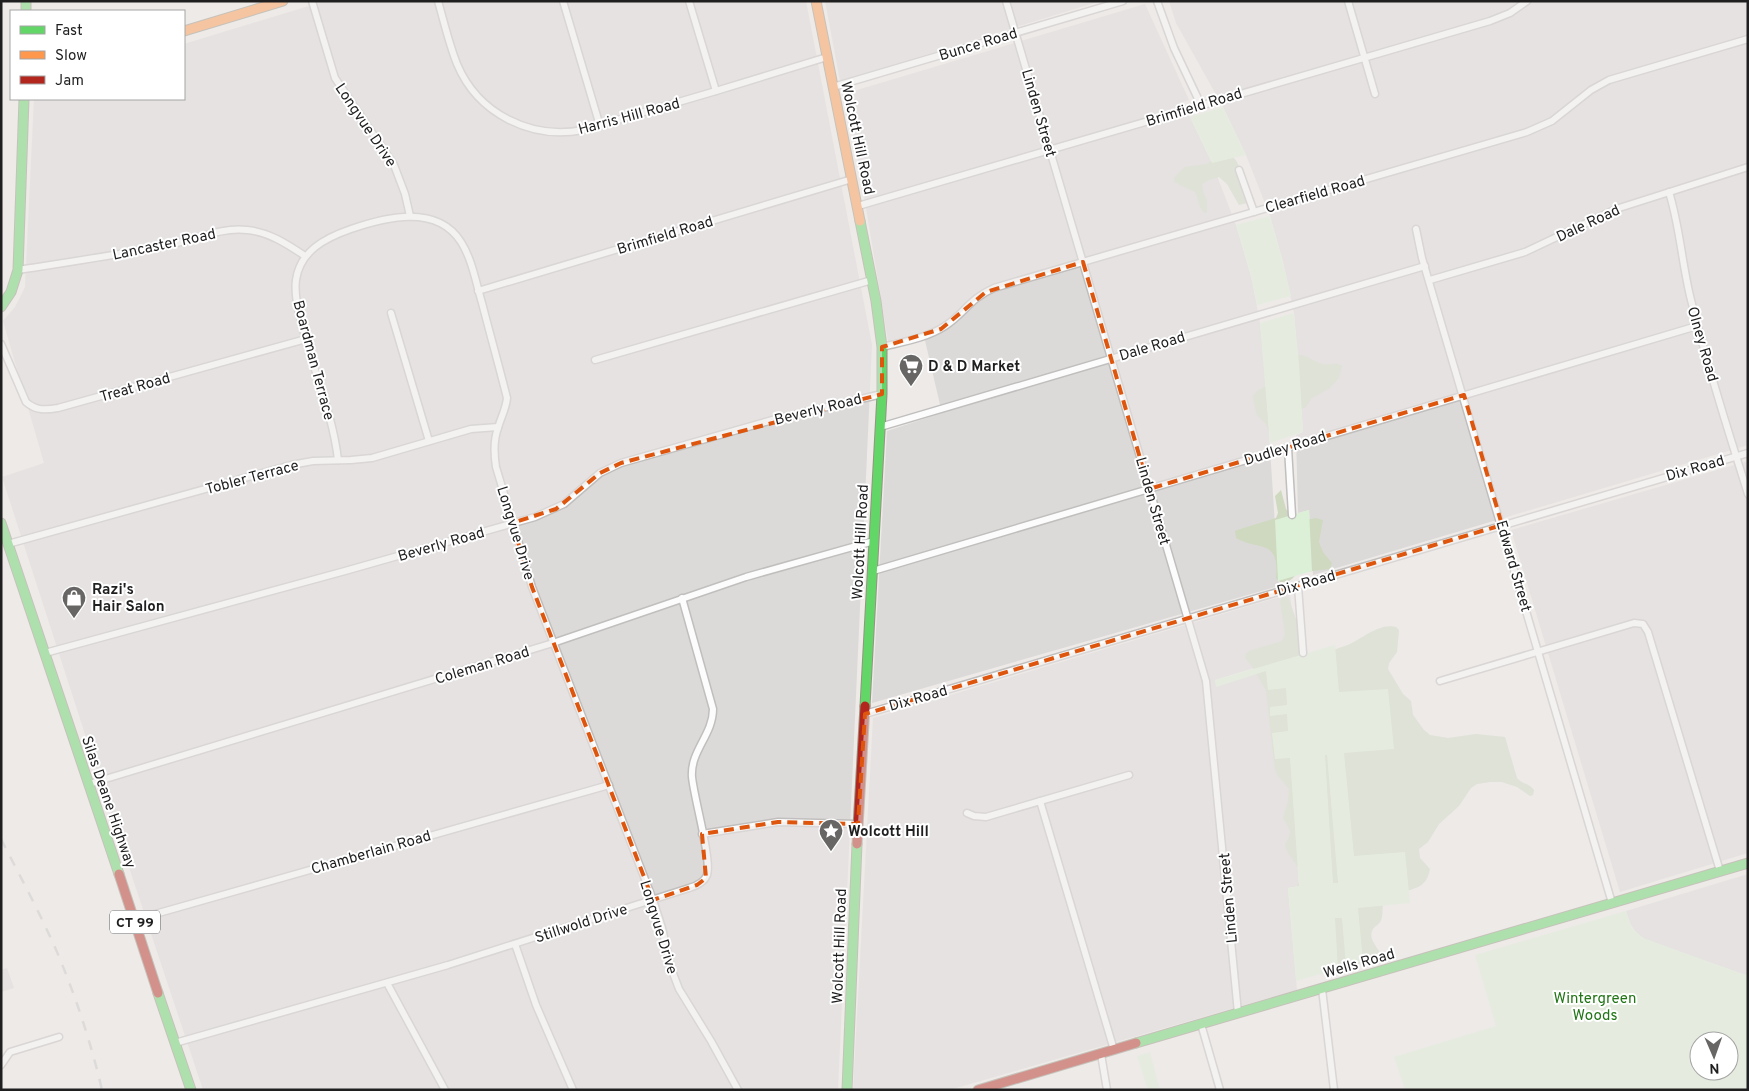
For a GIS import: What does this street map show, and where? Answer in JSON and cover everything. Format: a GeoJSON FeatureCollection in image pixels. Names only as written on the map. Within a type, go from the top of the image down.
{"type":"FeatureCollection","features":[{"type":"Feature","properties":{"kind":"main road"},"geometry":{"type":"LineString","coordinates":[[185,31],[283,1]]}},
{"type":"Feature","properties":{"kind":"main road","name":"Wolcott Hill Road"},"geometry":{"type":"LineString","coordinates":[[816,1],[858,206],[882,347],[882,394],[858,824],[847,1090]]}},
{"type":"Feature","properties":{"kind":"main road"},"geometry":{"type":"LineString","coordinates":[[1,307],[11,292],[18,270],[24,100]]}},
{"type":"Feature","properties":{"kind":"main road","name":"Silas Deane Highway"},"geometry":{"type":"LineString","coordinates":[[1,523],[191,1090]]}},
{"type":"Feature","properties":{"kind":"main road","name":"Wells Road"},"geometry":{"type":"LineString","coordinates":[[978,1090],[1748,863]]}},
{"type":"Feature","properties":{"kind":"street","name":"Longvue Drive"},"geometry":{"type":"LineString","coordinates":[[312,1],[335,78],[394,165],[405,194],[410,216],[434,220],[448,228],[456,235],[466,252],[507,398],[505,412],[498,427],[494,446],[495,462],[527,572],[653,900],[662,928],[671,968],[679,989],[738,1090]]}},
{"type":"Feature","properties":{"kind":"street","name":"Harris Hill Road"},"geometry":{"type":"LineString","coordinates":[[438,1],[457,64],[467,82],[490,109],[511,121],[542,131],[573,132],[600,126],[827,57]]}},
{"type":"Feature","properties":{"kind":"street"},"geometry":{"type":"LineString","coordinates":[[563,1],[600,126]]}},
{"type":"Feature","properties":{"kind":"street"},"geometry":{"type":"LineString","coordinates":[[689,1],[716,92]]}},
{"type":"Feature","properties":{"kind":"street","name":"Linden Street"},"geometry":{"type":"LineString","coordinates":[[1006,1],[1203,668],[1209,694],[1238,1013]]}},
{"type":"Feature","properties":{"kind":"street","name":"Bunce Road"},"geometry":{"type":"LineString","coordinates":[[833,87],[1123,1]]}},
{"type":"Feature","properties":{"kind":"street"},"geometry":{"type":"LineString","coordinates":[[1157,1],[1174,48],[1201,105]]}},
{"type":"Feature","properties":{"kind":"street"},"geometry":{"type":"LineString","coordinates":[[1348,1],[1375,94]]}},
{"type":"Feature","properties":{"kind":"street","name":"Brimfield Road"},"geometry":{"type":"LineString","coordinates":[[858,206],[1490,21],[1510,13],[1527,1]]}},
{"type":"Feature","properties":{"kind":"street","name":"Clearfield Road"},"geometry":{"type":"LineString","coordinates":[[882,347],[926,335],[940,329],[954,320],[978,296],[994,288],[1527,132],[1552,121],[1591,90],[1609,80],[1748,39]]}},
{"type":"Feature","properties":{"kind":"street","name":"Dale Road"},"geometry":{"type":"LineString","coordinates":[[1430,280],[1525,252],[1616,209],[1748,167]]}},
{"type":"Feature","properties":{"kind":"street"},"geometry":{"type":"LineString","coordinates":[[1238,170],[1254,212]]}},
{"type":"Feature","properties":{"kind":"street","name":"Brimfield Road"},"geometry":{"type":"LineString","coordinates":[[478,291],[852,179]]}},
{"type":"Feature","properties":{"kind":"street","name":"Olney Road"},"geometry":{"type":"LineString","coordinates":[[1669,192],[1675,213],[1687,285],[1697,326],[1748,494]]}},
{"type":"Feature","properties":{"kind":"street"},"geometry":{"type":"LineString","coordinates":[[305,256],[318,244],[337,234],[373,222],[410,216]]}},
{"type":"Feature","properties":{"kind":"street","name":"Edward Street"},"geometry":{"type":"LineString","coordinates":[[1416,229],[1425,266],[1612,903]]}},
{"type":"Feature","properties":{"kind":"street","name":"Lancaster Road"},"geometry":{"type":"LineString","coordinates":[[18,270],[164,246],[219,232],[237,230],[254,231],[273,236],[305,256]]}},
{"type":"Feature","properties":{"kind":"street","name":"Boardman Terrace"},"geometry":{"type":"LineString","coordinates":[[305,256],[299,269],[295,286],[296,296],[306,339],[334,437],[338,460]]}},
{"type":"Feature","properties":{"kind":"street","name":"Dale Road"},"geometry":{"type":"LineString","coordinates":[[880,427],[1425,266]]}},
{"type":"Feature","properties":{"kind":"street"},"geometry":{"type":"LineString","coordinates":[[595,360],[872,280]]}},
{"type":"Feature","properties":{"kind":"street"},"geometry":{"type":"LineString","coordinates":[[391,313],[429,441]]}},
{"type":"Feature","properties":{"kind":"street","name":"Dudley Road"},"geometry":{"type":"LineString","coordinates":[[873,571],[1697,326]]}},
{"type":"Feature","properties":{"kind":"street","name":"Treat Road"},"geometry":{"type":"LineString","coordinates":[[1,344],[26,402],[31,406],[44,410],[58,408],[306,339]]}},
{"type":"Feature","properties":{"kind":"street","name":"Beverly Road"},"geometry":{"type":"LineString","coordinates":[[45,653],[535,517],[556,509],[572,498],[600,473],[621,463],[785,417],[882,394]]}},
{"type":"Feature","properties":{"kind":"street","name":"Tobler Terrace"},"geometry":{"type":"LineString","coordinates":[[8,544],[291,465],[313,461],[372,458],[471,430],[498,427]]}},
{"type":"Feature","properties":{"kind":"street"},"geometry":{"type":"LineString","coordinates":[[1288,448],[1292,515]]}},
{"type":"Feature","properties":{"kind":"street","name":"Dix Road"},"geometry":{"type":"LineString","coordinates":[[865,714],[1748,453]]}},
{"type":"Feature","properties":{"kind":"street","name":"Coleman Road"},"geometry":{"type":"LineString","coordinates":[[89,784],[553,643],[763,572],[874,541]]}},
{"type":"Feature","properties":{"kind":"street"},"geometry":{"type":"LineString","coordinates":[[1298,586],[1303,652]]}},
{"type":"Feature","properties":{"kind":"street","name":"Stillwold Drive"},"geometry":{"type":"LineString","coordinates":[[175,1043],[516,944],[697,885],[706,878],[708,861],[695,797],[692,769],[696,753],[712,724],[713,710],[682,598]]}},
{"type":"Feature","properties":{"kind":"street"},"geometry":{"type":"LineString","coordinates":[[1440,681],[1634,623],[1643,624],[1648,632],[1720,871]]}},
{"type":"Feature","properties":{"kind":"street"},"geometry":{"type":"LineString","coordinates":[[968,813],[974,816],[986,817],[1129,775]]}},
{"type":"Feature","properties":{"kind":"street","name":"Chamberlain Road"},"geometry":{"type":"LineString","coordinates":[[134,920],[609,785]]}},
{"type":"Feature","properties":{"kind":"street"},"geometry":{"type":"LineString","coordinates":[[1040,801],[1114,1050]]}},
{"type":"Feature","properties":{"kind":"street"},"geometry":{"type":"LineString","coordinates":[[702,834],[778,822],[858,824]]}},
{"type":"Feature","properties":{"kind":"street"},"geometry":{"type":"LineString","coordinates":[[516,944],[536,1005],[573,1090]]}},
{"type":"Feature","properties":{"kind":"street"},"geometry":{"type":"LineString","coordinates":[[387,983],[445,1090]]}},
{"type":"Feature","properties":{"kind":"street"},"geometry":{"type":"LineString","coordinates":[[1322,989],[1334,1090]]}},
{"type":"Feature","properties":{"kind":"street"},"geometry":{"type":"LineString","coordinates":[[1201,1024],[1220,1090]]}},
{"type":"Feature","properties":{"kind":"street"},"geometry":{"type":"LineString","coordinates":[[1,1065],[10,1052],[59,1038]]}},
{"type":"Feature","properties":{"kind":"street"},"geometry":{"type":"LineString","coordinates":[[1100,1054],[1106,1090]]}},
{"type":"Feature","properties":{"kind":"highlighted area"},"geometry":{"type":"Polygon","coordinates":[[[1083,262],[1149,489],[1464,395],[1502,525],[865,714],[858,824],[778,822],[702,834],[706,878],[697,885],[653,900],[532,587],[512,523],[556,509],[600,473],[621,463],[882,394],[882,347],[941,329],[986,292],[1083,262]]]}},
{"type":"Feature","properties":{"kind":"shaded area"},"geometry":{"type":"Polygon","coordinates":[[[325,1],[806,1],[872,345],[838,1090],[203,1090],[2,477],[44,463],[3,321],[15,307],[25,287],[34,100],[185,100],[185,44],[325,1]]]}},
{"type":"Feature","properties":{"kind":"shaded area"},"geometry":{"type":"Polygon","coordinates":[[[825,1],[1101,1],[840,81],[825,1]]]}},
{"type":"Feature","properties":{"kind":"shaded area"},"geometry":{"type":"Polygon","coordinates":[[[1169,1],[1748,1],[1748,445],[1313,575],[1309,510],[1298,513],[1296,435],[1303,432],[1294,313],[1283,262],[1270,216],[1246,155],[1223,107],[1176,23],[1169,1]]]}},
{"type":"Feature","properties":{"kind":"shaded area"},"geometry":{"type":"Polygon","coordinates":[[[1145,4],[1189,100],[1179,103],[1190,117],[1212,163],[1236,225],[1252,280],[1264,357],[1279,586],[872,703],[887,431],[942,413],[923,332],[888,341],[847,93],[1145,4]]]}},
{"type":"Feature","properties":{"kind":"shaded area"},"geometry":{"type":"Polygon","coordinates":[[[1748,461],[1748,853],[1620,892],[1511,530],[1748,461]]]}},
{"type":"Feature","properties":{"kind":"shaded area"},"geometry":{"type":"Polygon","coordinates":[[[1290,594],[1297,655],[1215,680],[1266,671],[1290,757],[1299,886],[1288,888],[1297,990],[949,1090],[853,1090],[873,718],[1290,594]]]}},
{"type":"Feature","properties":{"kind":"shaded area"},"geometry":{"type":"Polygon","coordinates":[[[1748,874],[1748,974],[1745,975],[1646,940],[1636,933],[1628,920],[1626,911],[1748,874]]]}},
{"type":"Feature","properties":{"kind":"shaded area"},"geometry":{"type":"Polygon","coordinates":[[[7,968],[14,988],[1,992],[1,970],[7,968]]]}},
{"type":"Feature","properties":{"kind":"green space"},"geometry":{"type":"Polygon","coordinates":[[[1223,107],[1246,155],[1212,163],[1190,117],[1223,107]]]}},
{"type":"Feature","properties":{"kind":"green space"},"geometry":{"type":"Polygon","coordinates":[[[1227,149],[1237,162],[1252,199],[1251,202],[1239,205],[1227,184],[1219,177],[1202,184],[1207,201],[1207,212],[1205,213],[1201,209],[1195,192],[1174,182],[1174,178],[1185,167],[1207,164],[1227,149]]]}},
{"type":"Feature","properties":{"kind":"green space"},"geometry":{"type":"Polygon","coordinates":[[[1270,216],[1291,296],[1257,305],[1250,272],[1236,225],[1270,216]]]}},
{"type":"Feature","properties":{"kind":"green space"},"geometry":{"type":"Polygon","coordinates":[[[1294,313],[1303,432],[1270,443],[1260,323],[1294,313]]]}},
{"type":"Feature","properties":{"kind":"green space"},"geometry":{"type":"Polygon","coordinates":[[[1299,355],[1322,364],[1342,366],[1339,378],[1330,388],[1312,398],[1306,407],[1301,409],[1297,358],[1299,355]]]}},
{"type":"Feature","properties":{"kind":"green space"},"geometry":{"type":"Polygon","coordinates":[[[1266,386],[1269,432],[1266,424],[1257,415],[1253,396],[1257,391],[1266,386]]]}},
{"type":"Feature","properties":{"kind":"green space"},"geometry":{"type":"Polygon","coordinates":[[[1281,490],[1286,509],[1292,515],[1306,520],[1316,518],[1323,520],[1319,542],[1323,552],[1332,563],[1330,569],[1296,573],[1290,580],[1280,582],[1276,578],[1275,557],[1271,551],[1236,538],[1235,531],[1237,530],[1276,518],[1278,513],[1275,496],[1281,490]]]}},
{"type":"Feature","properties":{"kind":"green space"},"geometry":{"type":"Polygon","coordinates":[[[1309,510],[1312,571],[1278,581],[1275,520],[1309,510]]]}},
{"type":"Feature","properties":{"kind":"green space"},"geometry":{"type":"Polygon","coordinates":[[[1288,597],[1307,649],[1308,665],[1321,699],[1326,700],[1338,692],[1326,654],[1348,645],[1377,629],[1390,626],[1396,627],[1399,630],[1397,652],[1389,663],[1388,669],[1403,694],[1411,701],[1413,715],[1424,730],[1430,735],[1448,738],[1476,734],[1505,737],[1517,778],[1534,790],[1533,795],[1530,796],[1517,787],[1502,782],[1477,784],[1471,788],[1459,806],[1439,824],[1428,842],[1419,849],[1420,858],[1430,869],[1426,880],[1420,886],[1401,893],[1383,905],[1381,920],[1371,932],[1372,939],[1381,954],[1381,958],[1378,960],[1346,966],[1336,963],[1295,893],[1301,874],[1286,849],[1285,845],[1290,831],[1283,818],[1289,789],[1275,770],[1266,690],[1245,658],[1249,651],[1282,641],[1285,635],[1280,601],[1282,598],[1288,597]]]}},
{"type":"Feature","properties":{"kind":"green space"},"geometry":{"type":"Polygon","coordinates":[[[1335,645],[1339,692],[1388,689],[1394,749],[1344,753],[1354,856],[1405,852],[1410,903],[1358,908],[1363,961],[1346,966],[1342,918],[1335,918],[1338,969],[1296,981],[1288,888],[1299,886],[1290,758],[1275,759],[1272,733],[1288,731],[1287,714],[1270,716],[1270,707],[1287,705],[1286,688],[1268,690],[1266,671],[1216,687],[1215,680],[1335,645]],[[1325,755],[1333,883],[1338,883],[1327,755],[1325,755]]]}},
{"type":"Feature","properties":{"kind":"green space","name":"Wintergreen Woods"},"geometry":{"type":"Polygon","coordinates":[[[1626,911],[1632,928],[1643,938],[1745,975],[1748,974],[1748,1090],[1405,1090],[1394,1057],[1496,1026],[1475,955],[1626,911]]]}},
{"type":"Feature","properties":{"kind":"green space"},"geometry":{"type":"Polygon","coordinates":[[[1150,1052],[1160,1090],[1148,1090],[1137,1056],[1150,1052]]]}},
{"type":"Feature","properties":{"kind":"railway"},"geometry":{"type":"LineString","coordinates":[[1,839],[44,923],[64,969],[77,1003],[102,1090]]}},
{"type":"Feature","properties":{"kind":"traffic: fast"},"geometry":{"type":"LineString","coordinates":[[26,1],[26,10]]}},
{"type":"Feature","properties":{"kind":"traffic: fast"},"geometry":{"type":"LineString","coordinates":[[1,307],[11,292],[18,270],[24,100]]}},
{"type":"Feature","properties":{"kind":"traffic: fast"},"geometry":{"type":"LineString","coordinates":[[860,221],[876,301],[882,347],[882,394],[865,706]]}},
{"type":"Feature","properties":{"kind":"traffic: fast"},"geometry":{"type":"LineString","coordinates":[[1,523],[119,874]]}},
{"type":"Feature","properties":{"kind":"traffic: fast"},"geometry":{"type":"LineString","coordinates":[[847,1090],[857,844]]}},
{"type":"Feature","properties":{"kind":"traffic: fast"},"geometry":{"type":"LineString","coordinates":[[1136,1043],[1748,863]]}},
{"type":"Feature","properties":{"kind":"traffic: fast"},"geometry":{"type":"LineString","coordinates":[[158,993],[191,1090]]}},
{"type":"Feature","properties":{"kind":"traffic: slow"},"geometry":{"type":"LineString","coordinates":[[185,31],[283,1]]}},
{"type":"Feature","properties":{"kind":"traffic: slow"},"geometry":{"type":"LineString","coordinates":[[816,1],[860,221]]}},
{"type":"Feature","properties":{"kind":"traffic: jam"},"geometry":{"type":"LineString","coordinates":[[857,844],[865,706]]}},
{"type":"Feature","properties":{"kind":"traffic: jam"},"geometry":{"type":"LineString","coordinates":[[119,874],[158,993]]}},
{"type":"Feature","properties":{"kind":"traffic: jam"},"geometry":{"type":"LineString","coordinates":[[978,1090],[1136,1043]]}},
{"type":"Feature","properties":{"kind":"place","name":"D & D Market"},"geometry":{"type":"Point","coordinates":[911,387]}},
{"type":"Feature","properties":{"kind":"place","name":"Razi's Hair Salon"},"geometry":{"type":"Point","coordinates":[74,619]}},
{"type":"Feature","properties":{"kind":"place","name":"Wolcott Hill"},"geometry":{"type":"Point","coordinates":[831,852]}}]}
